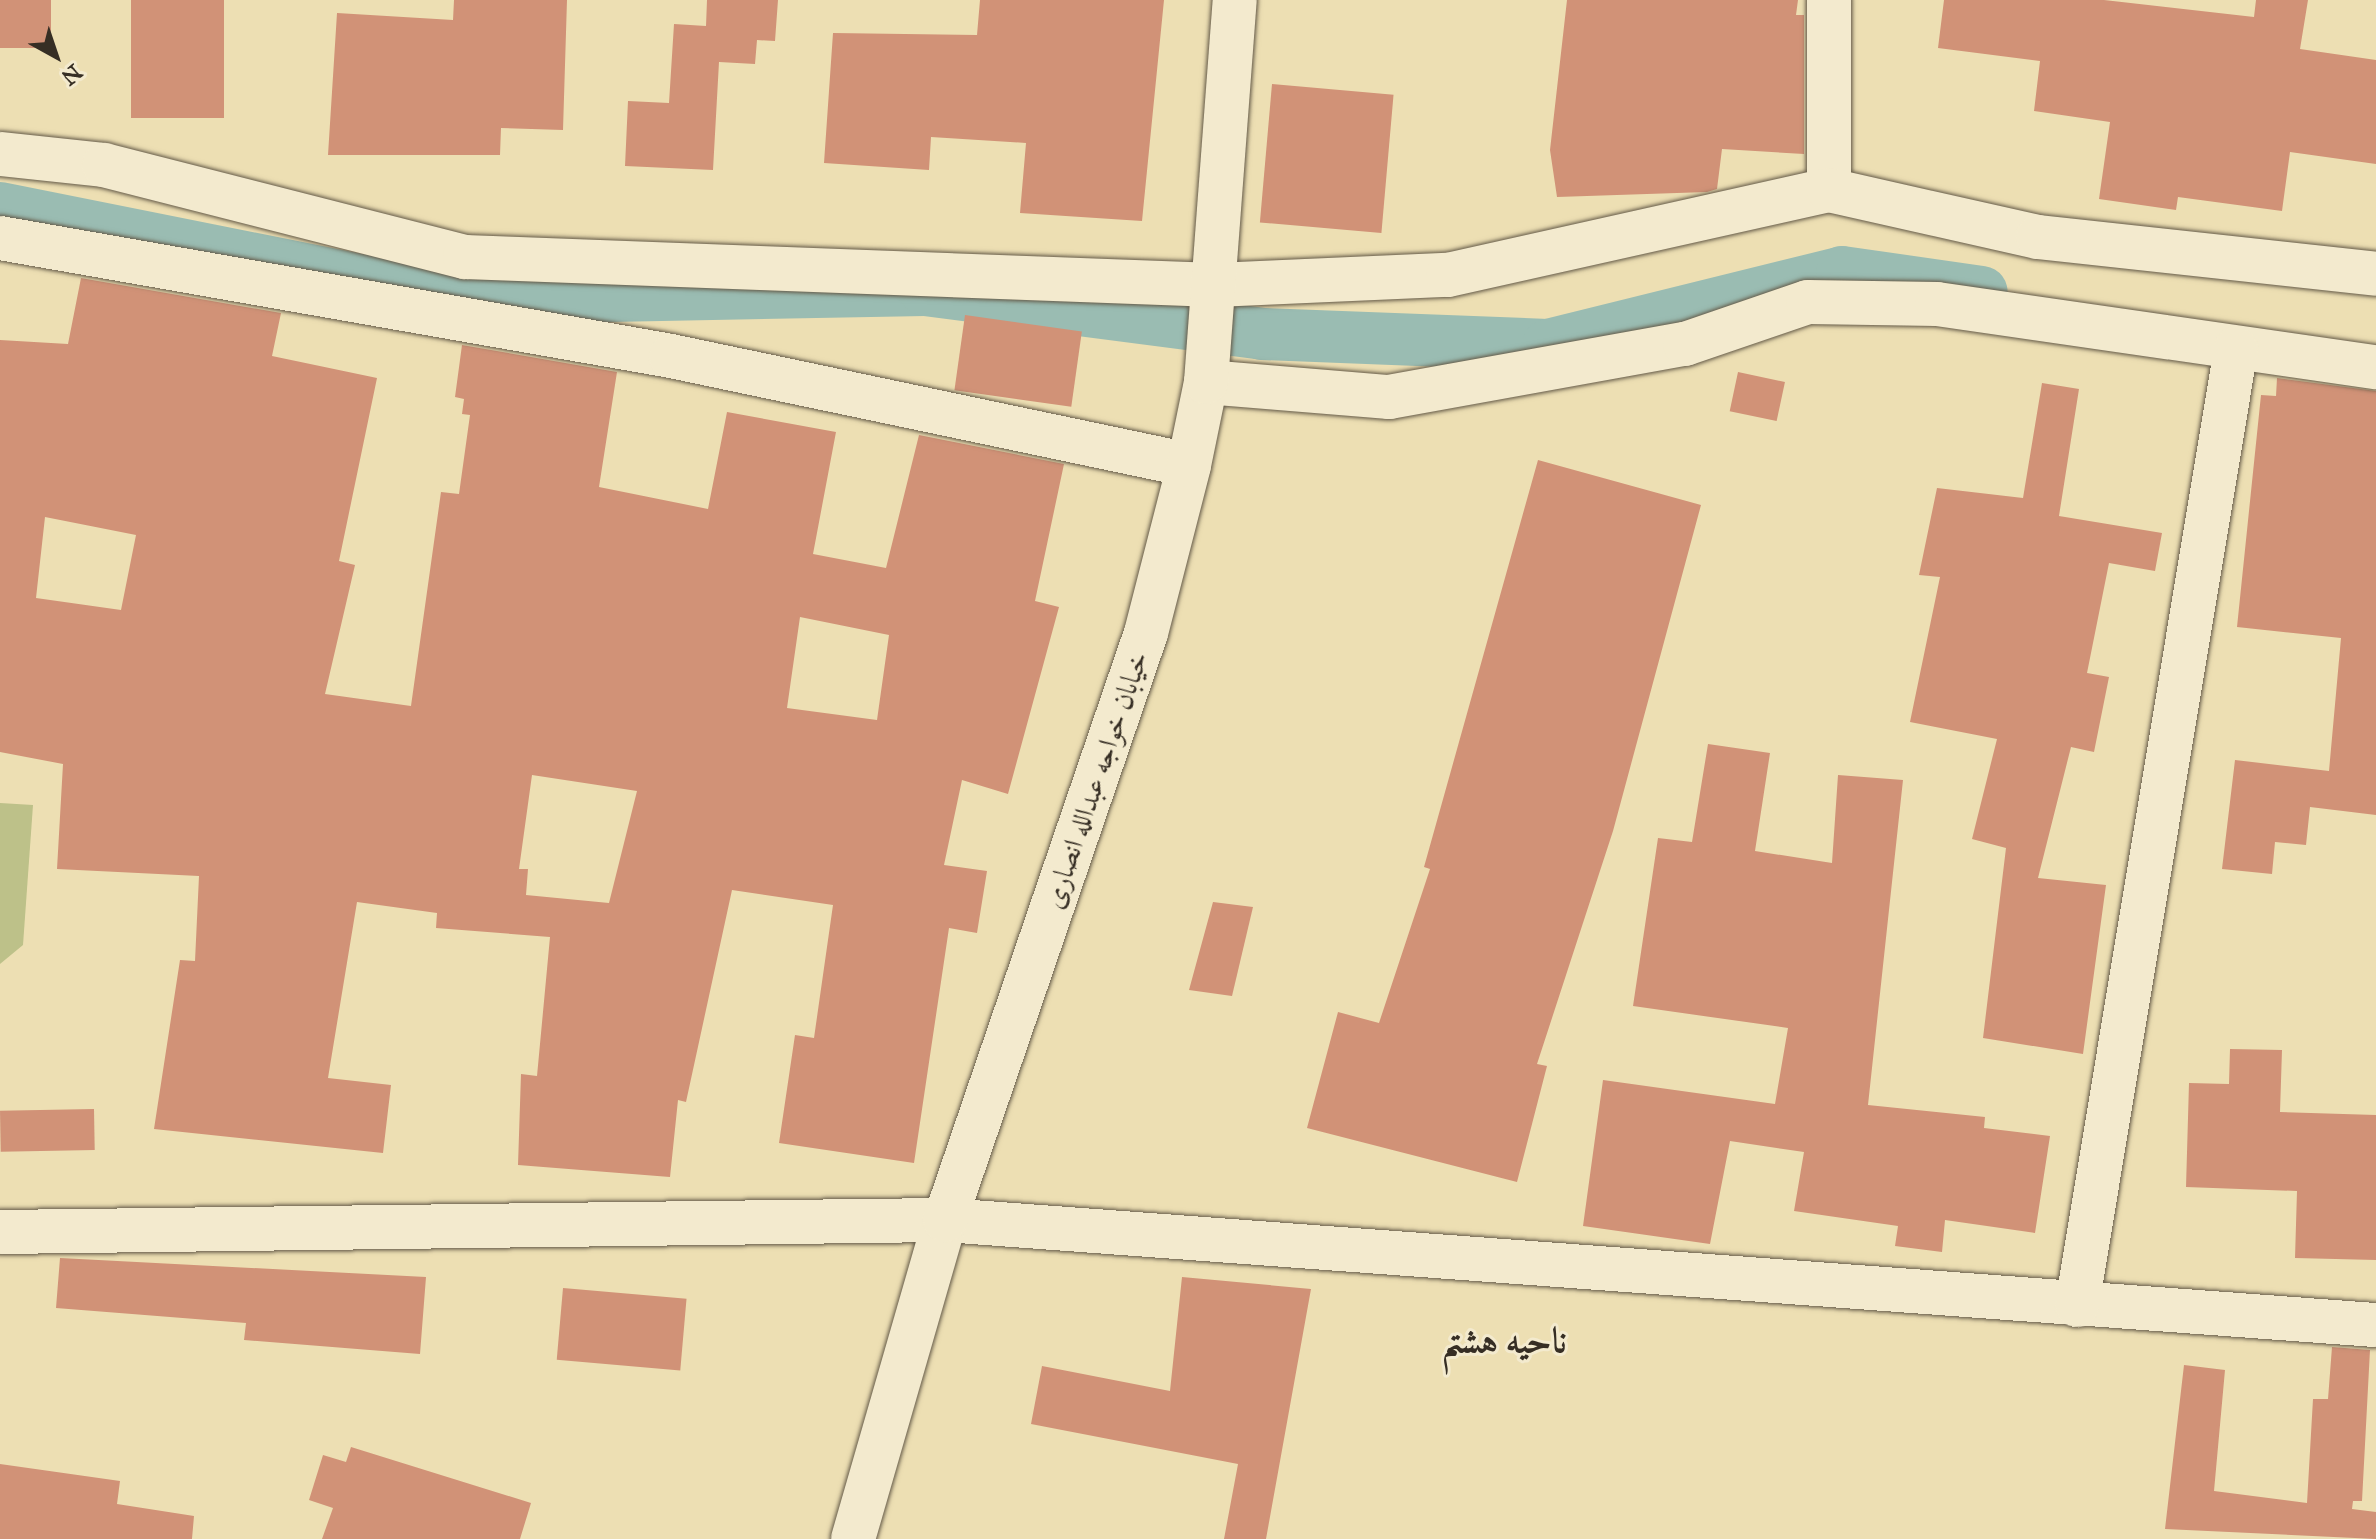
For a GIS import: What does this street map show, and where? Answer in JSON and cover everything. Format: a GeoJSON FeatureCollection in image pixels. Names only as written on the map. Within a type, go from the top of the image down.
{"type":"FeatureCollection","features":[{"type":"Feature","properties":{"kind":"street","name":"خیابان خواجه عبدالله انصاری"},"geometry":{"type":"LineString","coordinates":[[853,1539],[945,1220],[1146,633],[1189,465],[1206,382],[1235,0]]}},
{"type":"Feature","properties":{"kind":"street"},"geometry":{"type":"LineString","coordinates":[[1829,0],[1829,190]]}},
{"type":"Feature","properties":{"kind":"street"},"geometry":{"type":"LineString","coordinates":[[0,154],[104,165],[465,257],[1215,285],[1448,275],[1829,190],[2038,237],[2376,274]]}},
{"type":"Feature","properties":{"kind":"street"},"geometry":{"type":"LineString","coordinates":[[0,238],[671,356],[1189,465]]}},
{"type":"Feature","properties":{"kind":"street"},"geometry":{"type":"LineString","coordinates":[[1206,382],[1389,397],[1685,344],[1808,302],[1937,304],[2376,367]]}},
{"type":"Feature","properties":{"kind":"street"},"geometry":{"type":"LineString","coordinates":[[2077,1305],[2236,349]]}},
{"type":"Feature","properties":{"kind":"street"},"geometry":{"type":"LineString","coordinates":[[0,1232],[945,1220],[2376,1325]]}},
{"type":"Feature","properties":{"kind":"green space"},"geometry":{"type":"Polygon","coordinates":[[[0,803],[33,805],[23,945],[0,964],[0,803]]]}},
{"type":"Feature","properties":{"kind":"building"},"geometry":{"type":"Polygon","coordinates":[[[0,0],[51,0],[51,48],[0,48],[0,0]]]}},
{"type":"Feature","properties":{"kind":"building"},"geometry":{"type":"Polygon","coordinates":[[[131,0],[224,0],[224,118],[131,118],[131,0]]]}},
{"type":"Feature","properties":{"kind":"building"},"geometry":{"type":"Polygon","coordinates":[[[454,0],[567,0],[563,130],[501,128],[500,155],[328,155],[337,13],[453,20],[454,0]]]}},
{"type":"Feature","properties":{"kind":"building"},"geometry":{"type":"Polygon","coordinates":[[[707,0],[778,0],[775,41],[757,40],[755,64],[719,62],[713,170],[625,166],[628,101],[669,103],[674,24],[706,26],[707,0]]]}},
{"type":"Feature","properties":{"kind":"building"},"geometry":{"type":"Polygon","coordinates":[[[980,0],[1164,0],[1142,221],[1020,213],[1026,143],[931,137],[929,170],[824,163],[833,33],[977,35],[980,0]]]}},
{"type":"Feature","properties":{"kind":"building"},"geometry":{"type":"Polygon","coordinates":[[[1567,0],[1798,0],[1796,15],[1804,15],[1804,154],[1722,149],[1717,189],[1707,192],[1557,197],[1550,150],[1567,0]]]}},
{"type":"Feature","properties":{"kind":"building"},"geometry":{"type":"Polygon","coordinates":[[[1944,0],[2104,0],[2254,17],[2256,0],[2308,0],[2300,49],[2376,60],[2376,164],[2290,152],[2282,211],[2178,197],[2176,210],[2099,199],[2110,122],[2034,111],[2040,61],[1938,48],[1944,0]]]}},
{"type":"Feature","properties":{"kind":"building"},"geometry":{"type":"Polygon","coordinates":[[[1272,84],[1394,95],[1381,233],[1260,222],[1272,84]]]}},
{"type":"Feature","properties":{"kind":"building"},"geometry":{"type":"Polygon","coordinates":[[[81,278],[281,313],[272,356],[377,378],[339,561],[355,565],[325,694],[411,706],[441,492],[459,494],[470,415],[462,414],[464,399],[455,397],[462,345],[617,372],[599,487],[708,509],[727,412],[836,432],[813,554],[886,568],[919,435],[1064,464],[1035,601],[1059,607],[1008,794],[962,780],[944,865],[987,871],[977,933],[949,928],[914,1163],[779,1143],[795,1035],[814,1038],[833,905],[732,890],[686,1102],[678,1100],[670,1177],[518,1165],[521,1074],[537,1076],[550,937],[436,928],[437,913],[357,902],[328,1078],[391,1085],[383,1153],[154,1129],[180,960],[195,961],[199,876],[57,869],[63,764],[0,752],[0,340],[68,344],[81,278]],[[45,517],[36,598],[121,610],[136,535],[45,517]],[[800,617],[787,708],[877,720],[889,635],[800,617]],[[532,775],[519,869],[528,869],[526,895],[609,903],[637,791],[532,775]]]}},
{"type":"Feature","properties":{"kind":"building"},"geometry":{"type":"Polygon","coordinates":[[[965,315],[1082,331],[1071,407],[954,390],[965,315]]]}},
{"type":"Feature","properties":{"kind":"building"},"geometry":{"type":"Polygon","coordinates":[[[1738,372],[1785,382],[1777,421],[1730,411],[1738,372]]]}},
{"type":"Feature","properties":{"kind":"building"},"geometry":{"type":"Polygon","coordinates":[[[2277,378],[2376,391],[2376,815],[2310,807],[2306,845],[2275,842],[2272,874],[2222,869],[2235,760],[2329,771],[2341,638],[2237,627],[2261,395],[2276,396],[2277,378]]]}},
{"type":"Feature","properties":{"kind":"building"},"geometry":{"type":"Polygon","coordinates":[[[2042,383],[2079,389],[2059,516],[2162,533],[2155,571],[2109,563],[2087,673],[2109,677],[2094,752],[2071,747],[2038,878],[2106,885],[2083,1054],[1983,1038],[2006,848],[1972,839],[1997,739],[1910,722],[1940,577],[1919,575],[1937,488],[2023,498],[2042,383]]]}},
{"type":"Feature","properties":{"kind":"building"},"geometry":{"type":"Polygon","coordinates":[[[1538,460],[1701,505],[1613,831],[1537,1064],[1547,1066],[1517,1182],[1307,1128],[1338,1012],[1379,1023],[1430,869],[1424,867],[1538,460]]]}},
{"type":"Feature","properties":{"kind":"building"},"geometry":{"type":"Polygon","coordinates":[[[1708,744],[1770,753],[1755,851],[1832,863],[1838,775],[1903,780],[1868,1105],[1985,1117],[1984,1128],[2050,1136],[2035,1233],[1945,1220],[1942,1252],[1895,1246],[1898,1226],[1794,1211],[1804,1152],[1730,1141],[1710,1244],[1583,1226],[1603,1080],[1775,1104],[1788,1028],[1633,1006],[1658,838],[1692,842],[1708,744]]]}},
{"type":"Feature","properties":{"kind":"building"},"geometry":{"type":"Polygon","coordinates":[[[1213,902],[1253,907],[1232,996],[1189,990],[1213,902]]]}},
{"type":"Feature","properties":{"kind":"building"},"geometry":{"type":"Polygon","coordinates":[[[2230,1049],[2282,1050],[2280,1112],[2376,1115],[2376,1260],[2295,1258],[2297,1191],[2186,1187],[2189,1083],[2229,1084],[2230,1049]]]}},
{"type":"Feature","properties":{"kind":"building"},"geometry":{"type":"Polygon","coordinates":[[[94,1109],[95,1150],[1,1152],[0,1111],[94,1109]]]}},
{"type":"Feature","properties":{"kind":"building"},"geometry":{"type":"Polygon","coordinates":[[[60,1258],[426,1277],[420,1354],[244,1340],[246,1323],[56,1308],[60,1258]]]}},
{"type":"Feature","properties":{"kind":"building"},"geometry":{"type":"Polygon","coordinates":[[[1182,1277],[1311,1289],[1266,1539],[1224,1539],[1238,1464],[1031,1424],[1042,1366],[1170,1391],[1182,1277]]]}},
{"type":"Feature","properties":{"kind":"building"},"geometry":{"type":"Polygon","coordinates":[[[563,1288],[687,1299],[680,1371],[557,1360],[563,1288]]]}},
{"type":"Feature","properties":{"kind":"building"},"geometry":{"type":"Polygon","coordinates":[[[2332,1347],[2370,1350],[2362,1501],[2353,1501],[2352,1509],[2376,1512],[2376,1539],[2165,1529],[2184,1365],[2225,1370],[2214,1491],[2307,1503],[2313,1399],[2328,1399],[2332,1347]]]}},
{"type":"Feature","properties":{"kind":"building"},"geometry":{"type":"Polygon","coordinates":[[[351,1447],[531,1503],[520,1539],[322,1539],[333,1508],[309,1500],[323,1455],[346,1462],[351,1447]]]}},
{"type":"Feature","properties":{"kind":"building"},"geometry":{"type":"Polygon","coordinates":[[[0,1464],[120,1481],[117,1504],[194,1516],[192,1539],[0,1539],[0,1464]]]}},
{"type":"Feature","properties":{"kind":"waterway"},"geometry":{"type":"LineString","coordinates":[[0,208],[454,299],[925,290],[1262,334],[1548,345],[1842,272],[1982,292]]}},
{"type":"Feature","properties":{"kind":"district","name":"ناحیه هشتم"},"geometry":{"type":"Point","coordinates":[1504,1341]}}]}
